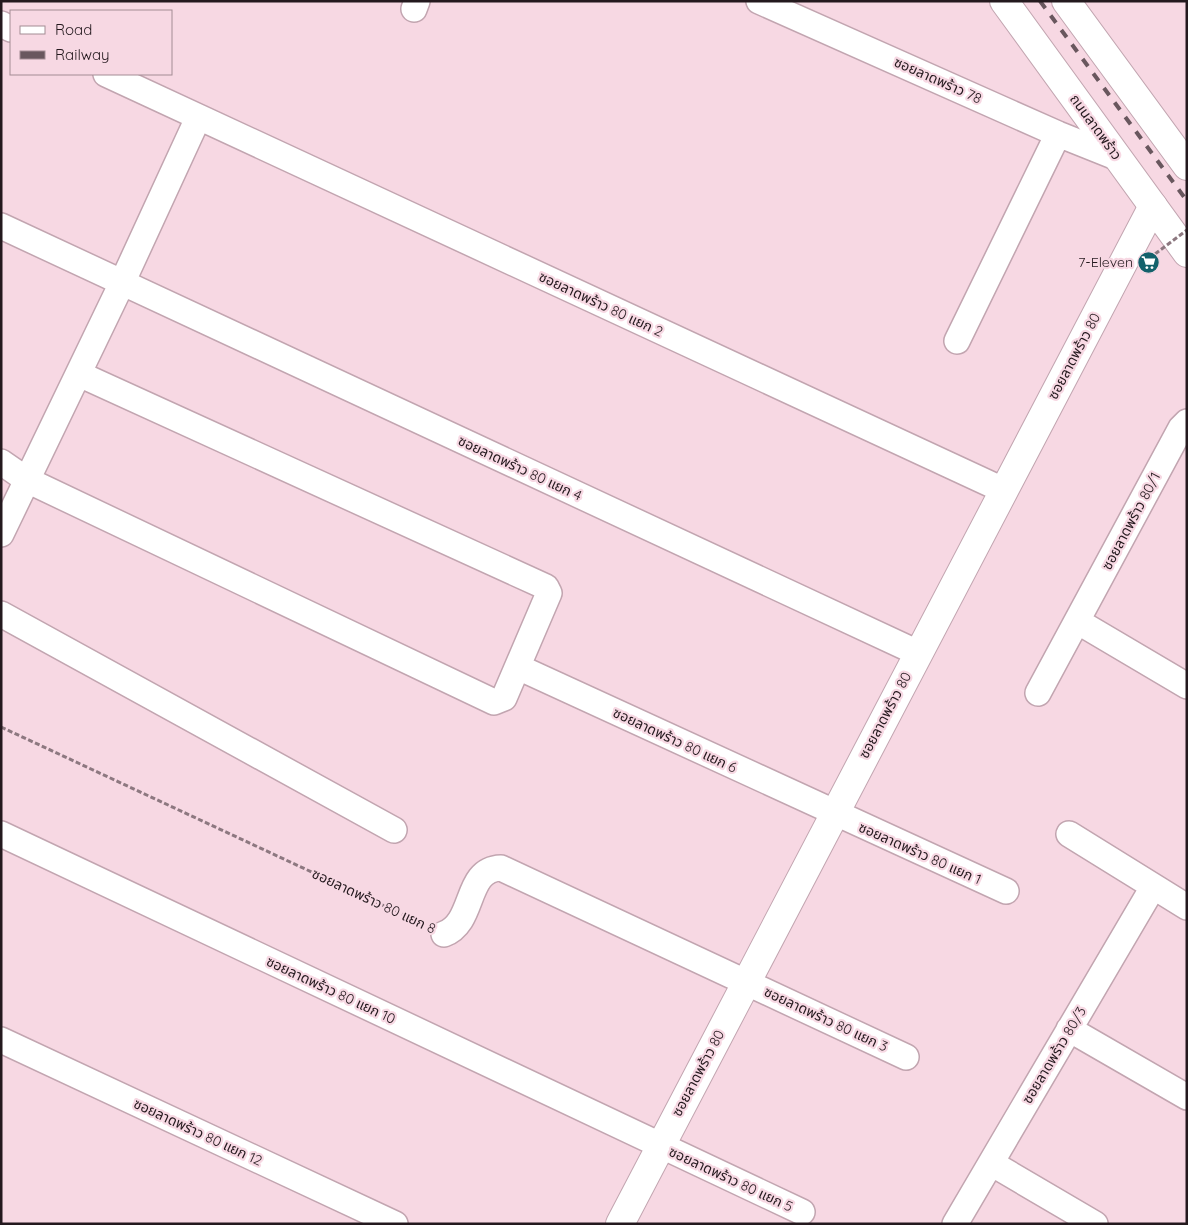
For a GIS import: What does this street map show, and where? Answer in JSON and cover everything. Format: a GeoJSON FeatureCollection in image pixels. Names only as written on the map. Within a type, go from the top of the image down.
{"type":"FeatureCollection","features":[{"type":"Feature","properties":{"kind":"street","name":"ซอยลาดพร้าว 78"},"geometry":{"type":"LineString","coordinates":[[759,1],[1058,134],[1118,158]]}},
{"type":"Feature","properties":{"kind":"street","name":"ถนนลาดพร้าว"},"geometry":{"type":"LineString","coordinates":[[1004,1],[1187,253]]}},
{"type":"Feature","properties":{"kind":"street"},"geometry":{"type":"LineString","coordinates":[[1066,1],[1187,166]]}},
{"type":"Feature","properties":{"kind":"street","name":"ซอยลาดพร้าว 80 แยก 2"},"geometry":{"type":"LineString","coordinates":[[108,75],[1003,490]]}},
{"type":"Feature","properties":{"kind":"street"},"geometry":{"type":"LineString","coordinates":[[1,534],[79,374],[198,118]]}},
{"type":"Feature","properties":{"kind":"street"},"geometry":{"type":"LineString","coordinates":[[958,341],[1058,134]]}},
{"type":"Feature","properties":{"kind":"street","name":"ซอยลาดพร้าว 80"},"geometry":{"type":"LineString","coordinates":[[620,1224],[1153,206]]}},
{"type":"Feature","properties":{"kind":"street","name":"ซอยลาดพร้าว 80 แยก 4"},"geometry":{"type":"LineString","coordinates":[[1,226],[918,653]]}},
{"type":"Feature","properties":{"kind":"street"},"geometry":{"type":"LineString","coordinates":[[1,462],[27,480],[494,702],[504,698],[548,593],[546,586],[79,374]]}},
{"type":"Feature","properties":{"kind":"street","name":"ซอยลาดพร้าว 80/1"},"geometry":{"type":"LineString","coordinates":[[1038,693],[1181,428],[1187,422]]}},
{"type":"Feature","properties":{"kind":"street"},"geometry":{"type":"LineString","coordinates":[[1,614],[394,830]]}},
{"type":"Feature","properties":{"kind":"street"},"geometry":{"type":"LineString","coordinates":[[1077,621],[1187,686]]}},
{"type":"Feature","properties":{"kind":"street","name":"ซอยลาดพร้าว 80 แยก 6"},"geometry":{"type":"LineString","coordinates":[[518,666],[833,814]]}},
{"type":"Feature","properties":{"kind":"street","name":"ซอยลาดพร้าว 80 แยก 1"},"geometry":{"type":"LineString","coordinates":[[833,814],[1006,892]]}},
{"type":"Feature","properties":{"kind":"street","name":"ซอยลาดพร้าว 80 แยก 10"},"geometry":{"type":"LineString","coordinates":[[1,834],[660,1146]]}},
{"type":"Feature","properties":{"kind":"street"},"geometry":{"type":"LineString","coordinates":[[1068,834],[1187,907]]}},
{"type":"Feature","properties":{"kind":"street","name":"ซอยลาดพร้าว 80 แยก 8"},"geometry":{"type":"LineString","coordinates":[[444,934],[458,926],[482,874],[490,869],[501,868],[746,982]]}},
{"type":"Feature","properties":{"kind":"street","name":"ซอยลาดพร้าว 80/3"},"geometry":{"type":"LineString","coordinates":[[955,1224],[1153,887]]}},
{"type":"Feature","properties":{"kind":"street","name":"ซอยลาดพร้าว 80 แยก 3"},"geometry":{"type":"LineString","coordinates":[[746,982],[906,1057]]}},
{"type":"Feature","properties":{"kind":"street"},"geometry":{"type":"LineString","coordinates":[[1069,1029],[1187,1097]]}},
{"type":"Feature","properties":{"kind":"street","name":"ซอยลาดพร้าว 80 แยก 12"},"geometry":{"type":"LineString","coordinates":[[1,1040],[395,1224]]}},
{"type":"Feature","properties":{"kind":"street","name":"ซอยลาดพร้าว 80 แยก 5"},"geometry":{"type":"LineString","coordinates":[[660,1146],[802,1212]]}},
{"type":"Feature","properties":{"kind":"street"},"geometry":{"type":"LineString","coordinates":[[990,1163],[1095,1224]]}},
{"type":"Feature","properties":{"kind":"path"},"geometry":{"type":"LineString","coordinates":[[1155,254],[1187,230]]}},
{"type":"Feature","properties":{"kind":"path","name":"ซอยลาดพร้าว 80 แยก 8"},"geometry":{"type":"LineString","coordinates":[[1,727],[444,934]]}},
{"type":"Feature","properties":{"kind":"railway"},"geometry":{"type":"LineString","coordinates":[[1040,1],[1187,201]]}},
{"type":"Feature","properties":{"kind":"place","name":"7-Eleven"},"geometry":{"type":"Point","coordinates":[1149,262]}}]}
